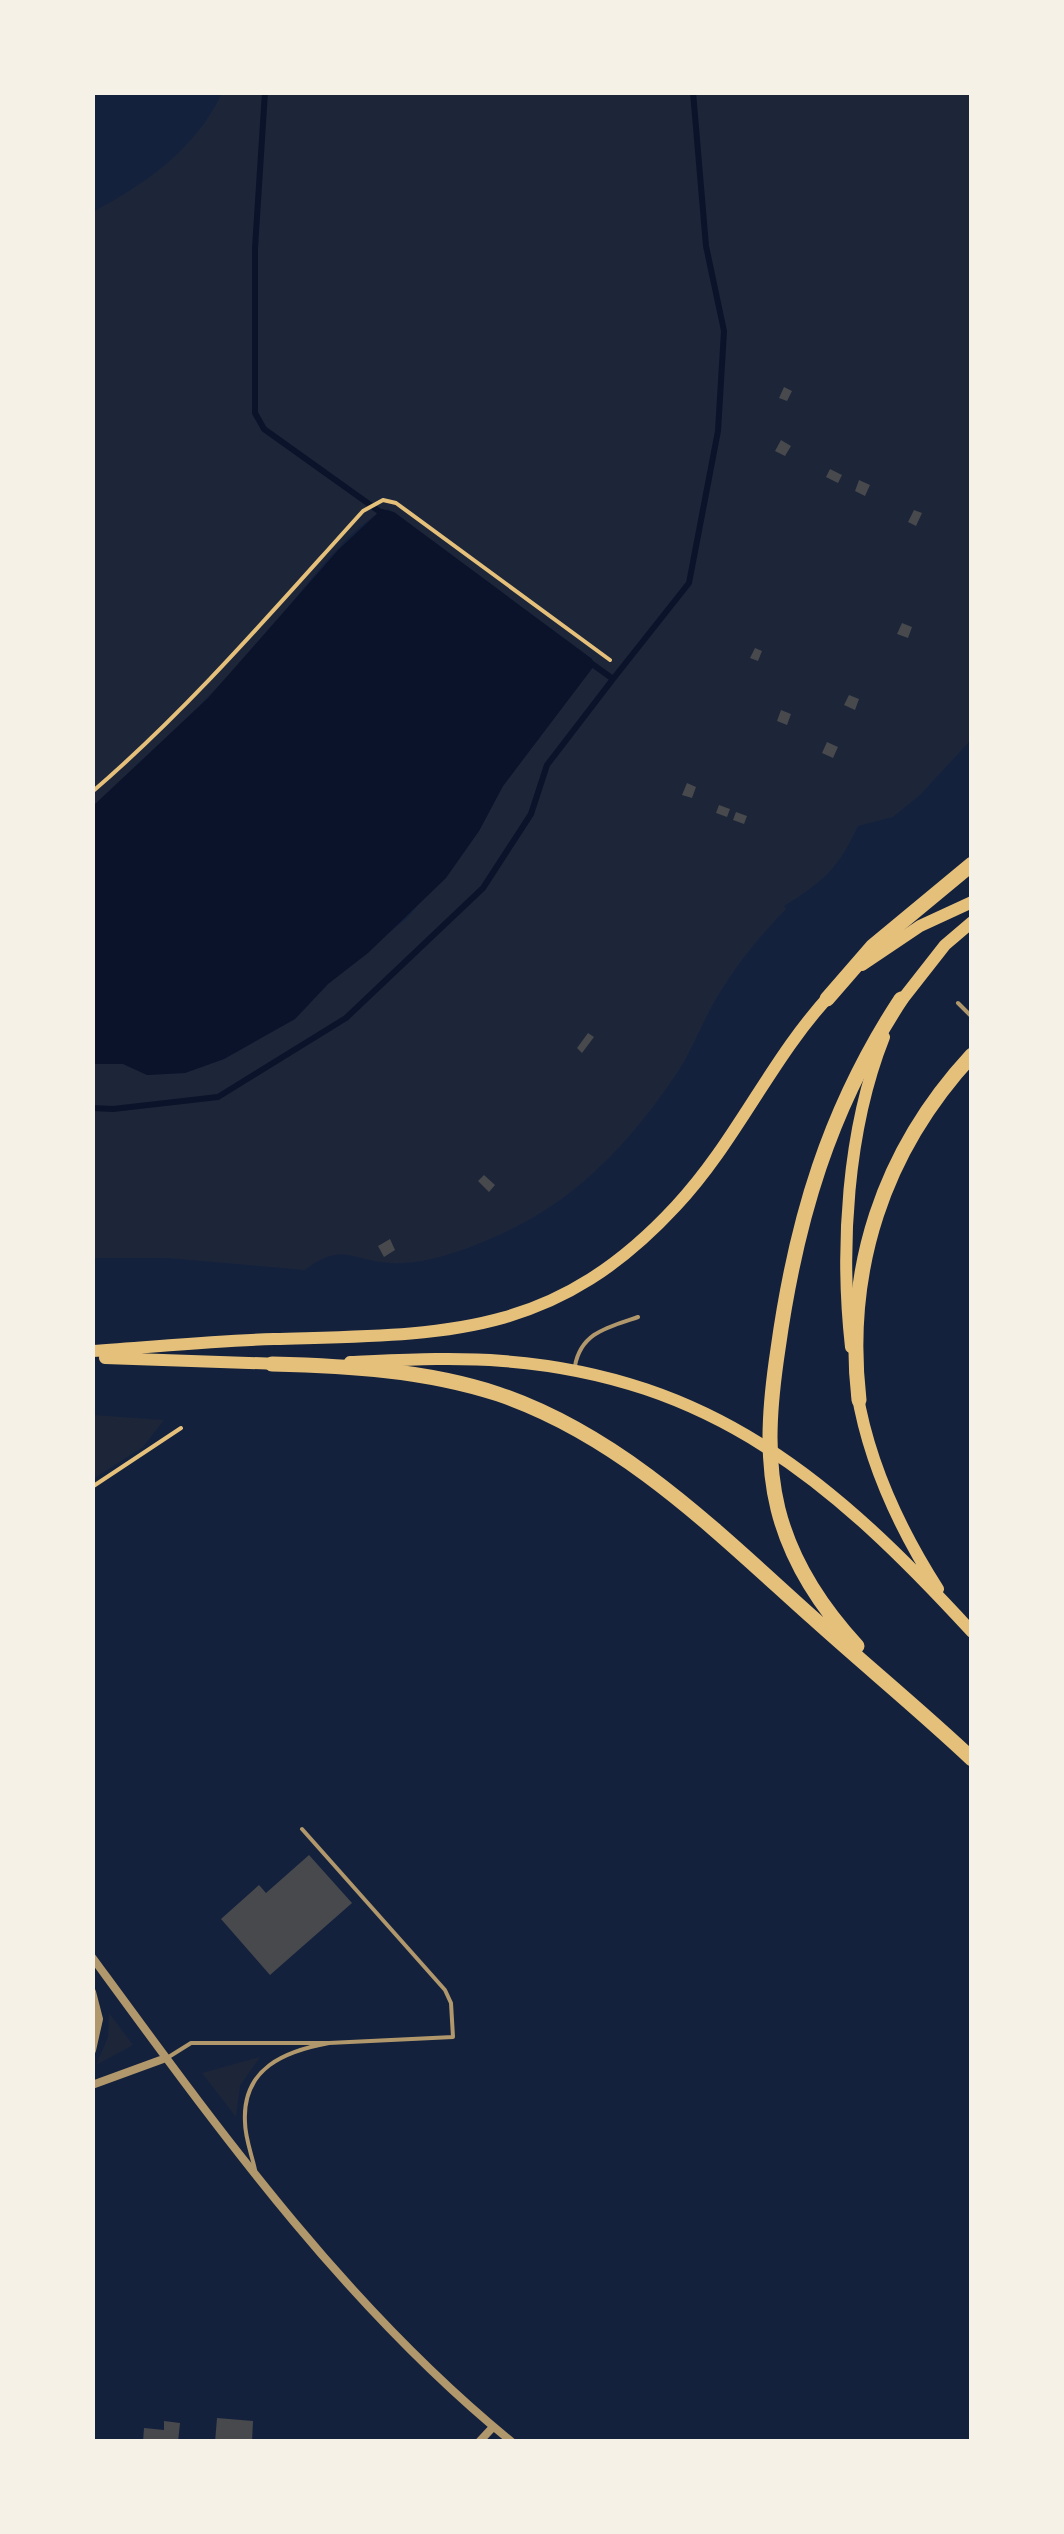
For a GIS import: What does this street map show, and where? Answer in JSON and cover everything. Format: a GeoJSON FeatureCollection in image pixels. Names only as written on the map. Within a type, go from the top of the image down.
{"type":"FeatureCollection","features":[{"type":"Feature","properties":{"kind":"highway"},"geometry":{"type":"LineString","coordinates":[[827,998],[873,946],[972,864]]}},
{"type":"Feature","properties":{"kind":"highway"},"geometry":{"type":"LineString","coordinates":[[901,999],[850,1087],[813,1180],[781,1325],[770,1451],[786,1536],[814,1592],[843,1630],[913,1704]]}},
{"type":"Feature","properties":{"kind":"highway"},"geometry":{"type":"LineString","coordinates":[[859,1400],[855,1316],[858,1282],[873,1220],[889,1176],[912,1132],[937,1095],[972,1055]]}},
{"type":"Feature","properties":{"kind":"highway"},"geometry":{"type":"LineString","coordinates":[[272,1364],[359,1368],[436,1378],[499,1394],[553,1417],[628,1462],[689,1508],[972,1759]]}},
{"type":"Feature","properties":{"kind":"main road"},"geometry":{"type":"LineString","coordinates":[[92,1354],[272,1339],[422,1335],[495,1322],[564,1294],[615,1261],[678,1204],[827,998],[867,961],[904,936],[972,902]]}},
{"type":"Feature","properties":{"kind":"main road"},"geometry":{"type":"LineString","coordinates":[[960,1620],[894,1514],[871,1451],[859,1400],[846,1290],[849,1200],[874,1065],[901,999],[946,944],[972,922]]}},
{"type":"Feature","properties":{"kind":"main road"},"geometry":{"type":"LineString","coordinates":[[92,1354],[272,1364],[466,1359],[574,1370],[659,1393],[728,1424],[800,1468],[972,1632]]}},
{"type":"Feature","properties":{"kind":"street"},"geometry":{"type":"LineString","coordinates":[[92,1957],[256,2174],[384,2326],[512,2442]]}},
{"type":"Feature","properties":{"kind":"street"},"geometry":{"type":"LineString","coordinates":[[92,1992],[99,2019],[92,2050]]}},
{"type":"Feature","properties":{"kind":"street"},"geometry":{"type":"LineString","coordinates":[[92,2086],[166,2058]]}},
{"type":"Feature","properties":{"kind":"street"},"geometry":{"type":"LineString","coordinates":[[479,2442],[494,2427]]}},
{"type":"Feature","properties":{"kind":"lane"},"geometry":{"type":"LineString","coordinates":[[958,1003],[972,1017]]}},
{"type":"Feature","properties":{"kind":"lane"},"geometry":{"type":"LineString","coordinates":[[574,1370],[586,1339],[638,1317]]}},
{"type":"Feature","properties":{"kind":"lane"},"geometry":{"type":"LineString","coordinates":[[166,2058],[191,2043],[330,2043],[453,2037],[452,2003],[445,1990],[302,1829]]}},
{"type":"Feature","properties":{"kind":"lane"},"geometry":{"type":"LineString","coordinates":[[256,2174],[245,2122],[247,2101],[259,2074],[276,2058],[330,2043]]}},
{"type":"Feature","properties":{"kind":"path"},"geometry":{"type":"LineString","coordinates":[[92,792],[211,676],[363,511],[383,500],[396,503],[610,660]]}},
{"type":"Feature","properties":{"kind":"path"},"geometry":{"type":"LineString","coordinates":[[92,1487],[181,1428]]}},
{"type":"Feature","properties":{"kind":"shaded area"},"geometry":{"type":"Polygon","coordinates":[[[222,93],[971,93],[971,740],[920,795],[893,817],[858,826],[828,873],[784,906],[786,909],[728,980],[684,1062],[659,1099],[593,1173],[555,1204],[519,1225],[484,1242],[426,1260],[391,1263],[338,1255],[305,1270],[167,1258],[93,1258],[92,1064],[123,1064],[148,1075],[185,1073],[224,1059],[295,1019],[328,984],[408,917],[479,831],[503,786],[593,666],[592,659],[388,509],[371,518],[336,550],[237,667],[93,806],[93,212],[167,163],[198,132],[222,93]]]}},
{"type":"Feature","properties":{"kind":"shaded area"},"geometry":{"type":"Polygon","coordinates":[[[382,509],[394,512],[592,659],[594,666],[503,786],[479,831],[446,878],[368,953],[328,984],[295,1019],[224,1059],[185,1073],[147,1075],[123,1064],[93,1064],[93,806],[208,698],[339,549],[382,509]]]}},
{"type":"Feature","properties":{"kind":"shaded area"},"geometry":{"type":"Polygon","coordinates":[[[93,1415],[164,1420],[143,1447],[93,1479],[93,1415]]]}},
{"type":"Feature","properties":{"kind":"shaded area"},"geometry":{"type":"Polygon","coordinates":[[[109,2013],[133,2045],[96,2065],[108,2037],[109,2013]]]}},
{"type":"Feature","properties":{"kind":"shaded area"},"geometry":{"type":"Polygon","coordinates":[[[260,2057],[240,2086],[236,2117],[202,2073],[260,2057]]]}},
{"type":"Feature","properties":{"kind":"building"},"geometry":{"type":"Polygon","coordinates":[[[784,387],[792,391],[787,401],[779,398],[784,387]]]}},
{"type":"Feature","properties":{"kind":"building"},"geometry":{"type":"Polygon","coordinates":[[[781,440],[791,446],[785,456],[775,451],[781,440]]]}},
{"type":"Feature","properties":{"kind":"building"},"geometry":{"type":"Polygon","coordinates":[[[830,469],[842,475],[838,483],[826,477],[830,469]]]}},
{"type":"Feature","properties":{"kind":"building"},"geometry":{"type":"Polygon","coordinates":[[[859,480],[870,485],[865,496],[855,491],[859,480]]]}},
{"type":"Feature","properties":{"kind":"building"},"geometry":{"type":"Polygon","coordinates":[[[914,510],[922,513],[916,526],[908,522],[914,510]]]}},
{"type":"Feature","properties":{"kind":"building"},"geometry":{"type":"Polygon","coordinates":[[[902,623],[912,627],[908,638],[897,634],[902,623]]]}},
{"type":"Feature","properties":{"kind":"building"},"geometry":{"type":"Polygon","coordinates":[[[755,648],[762,651],[758,661],[750,658],[755,648]]]}},
{"type":"Feature","properties":{"kind":"building"},"geometry":{"type":"Polygon","coordinates":[[[849,695],[859,699],[855,710],[844,705],[849,695]]]}},
{"type":"Feature","properties":{"kind":"building"},"geometry":{"type":"Polygon","coordinates":[[[781,710],[791,714],[787,725],[777,721],[781,710]]]}},
{"type":"Feature","properties":{"kind":"building"},"geometry":{"type":"Polygon","coordinates":[[[827,742],[838,747],[833,758],[822,753],[827,742]]]}},
{"type":"Feature","properties":{"kind":"building"},"geometry":{"type":"Polygon","coordinates":[[[687,783],[696,787],[692,798],[682,795],[687,783]]]}},
{"type":"Feature","properties":{"kind":"building"},"geometry":{"type":"Polygon","coordinates":[[[719,805],[730,809],[727,817],[716,813],[719,805]]]}},
{"type":"Feature","properties":{"kind":"building"},"geometry":{"type":"Polygon","coordinates":[[[736,812],[747,816],[744,824],[733,820],[736,812]]]}},
{"type":"Feature","properties":{"kind":"building"},"geometry":{"type":"Polygon","coordinates":[[[588,1033],[594,1037],[582,1053],[577,1048],[588,1033]]]}},
{"type":"Feature","properties":{"kind":"building"},"geometry":{"type":"Polygon","coordinates":[[[484,1175],[495,1185],[489,1192],[478,1181],[484,1175]]]}},
{"type":"Feature","properties":{"kind":"building"},"geometry":{"type":"Polygon","coordinates":[[[390,1239],[395,1250],[384,1257],[378,1246],[390,1239]]]}},
{"type":"Feature","properties":{"kind":"building"},"geometry":{"type":"Polygon","coordinates":[[[309,1855],[352,1903],[270,1975],[221,1919],[259,1885],[266,1893],[309,1855]]]}},
{"type":"Feature","properties":{"kind":"building"},"geometry":{"type":"Polygon","coordinates":[[[217,2418],[253,2421],[252,2442],[215,2442],[217,2418]]]}},
{"type":"Feature","properties":{"kind":"building"},"geometry":{"type":"Polygon","coordinates":[[[164,2421],[180,2423],[178,2442],[143,2442],[144,2428],[164,2430],[164,2421]]]}},
{"type":"Feature","properties":{"kind":"waterway"},"geometry":{"type":"LineString","coordinates":[[265,92],[255,248],[255,413],[264,429],[383,514]]}},
{"type":"Feature","properties":{"kind":"waterway"},"geometry":{"type":"LineString","coordinates":[[613,679],[689,583],[718,431],[724,331],[706,246],[693,92]]}},
{"type":"Feature","properties":{"kind":"waterway"},"geometry":{"type":"LineString","coordinates":[[92,1108],[218,1097],[346,1018],[483,888],[531,814],[547,765],[613,679],[588,661]]}}]}
